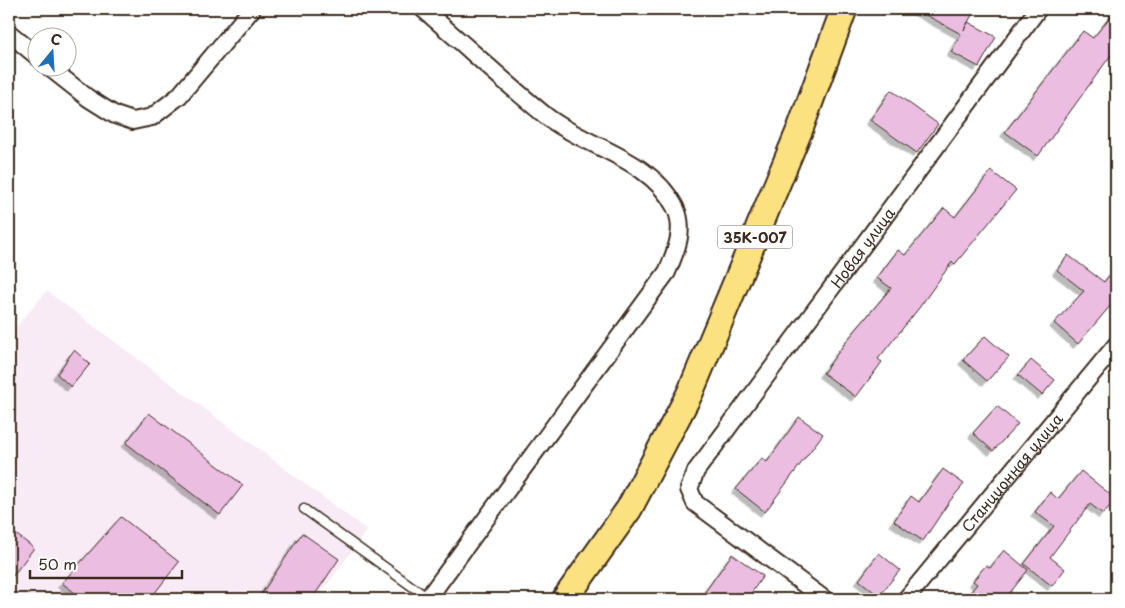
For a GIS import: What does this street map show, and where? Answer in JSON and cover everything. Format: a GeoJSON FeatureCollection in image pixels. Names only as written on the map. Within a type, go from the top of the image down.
{"type":"FeatureCollection","features":[{"type":"Feature","properties":{"kind":"main road","name":"35К-007"},"geometry":{"type":"LineString","coordinates":[[565,599],[629,509],[690,393],[800,129],[844,9]]}},
{"type":"Feature","properties":{"kind":"street"},"geometry":{"type":"LineString","coordinates":[[63,78],[88,98],[115,115],[133,121],[152,117],[179,96],[252,9]]}},
{"type":"Feature","properties":{"kind":"street"},"geometry":{"type":"LineString","coordinates":[[423,9],[548,117],[644,171],[664,189],[676,208],[681,230],[676,252],[667,272],[429,599]]}},
{"type":"Feature","properties":{"kind":"street","name":"Новая улица"},"geometry":{"type":"LineString","coordinates":[[824,599],[695,503],[689,489],[696,471],[1038,9]]}},
{"type":"Feature","properties":{"kind":"street"},"geometry":{"type":"LineString","coordinates":[[9,33],[28,49]]}},
{"type":"Feature","properties":{"kind":"street","name":"Станционная улица"},"geometry":{"type":"LineString","coordinates":[[906,599],[1116,345]]}},
{"type":"Feature","properties":{"kind":"lane"},"geometry":{"type":"LineString","coordinates":[[304,509],[429,599]]}},
{"type":"Feature","properties":{"kind":"shaded area"},"geometry":{"type":"Polygon","coordinates":[[[47,291],[367,530],[317,599],[9,599],[9,335],[47,291]]]}},
{"type":"Feature","properties":{"kind":"building"},"geometry":{"type":"Polygon","coordinates":[[[915,9],[975,9],[968,22],[996,37],[979,67],[951,52],[961,34],[915,9]]]}},
{"type":"Feature","properties":{"kind":"building"},"geometry":{"type":"Polygon","coordinates":[[[1116,10],[1116,48],[1038,156],[1005,132],[1083,31],[1093,38],[1116,10]]]}},
{"type":"Feature","properties":{"kind":"building"},"geometry":{"type":"Polygon","coordinates":[[[891,90],[938,124],[917,153],[870,120],[891,90]]]}},
{"type":"Feature","properties":{"kind":"building"},"geometry":{"type":"Polygon","coordinates":[[[991,171],[1016,190],[955,264],[952,262],[919,308],[878,359],[882,362],[856,397],[823,373],[849,338],[891,288],[877,278],[898,250],[905,255],[944,208],[955,217],[991,171]]]}},
{"type":"Feature","properties":{"kind":"building"},"geometry":{"type":"Polygon","coordinates":[[[1068,255],[1104,282],[1116,267],[1116,299],[1078,344],[1054,323],[1084,291],[1057,270],[1068,255]]]}},
{"type":"Feature","properties":{"kind":"building"},"geometry":{"type":"Polygon","coordinates":[[[985,336],[1009,357],[987,381],[963,360],[985,336]]]}},
{"type":"Feature","properties":{"kind":"building"},"geometry":{"type":"Polygon","coordinates":[[[74,350],[90,364],[71,387],[57,374],[74,350]]]}},
{"type":"Feature","properties":{"kind":"building"},"geometry":{"type":"Polygon","coordinates":[[[1031,360],[1055,380],[1042,395],[1018,375],[1031,360]]]}},
{"type":"Feature","properties":{"kind":"building"},"geometry":{"type":"Polygon","coordinates":[[[997,406],[1018,424],[993,451],[973,433],[997,406]]]}},
{"type":"Feature","properties":{"kind":"building"},"geometry":{"type":"Polygon","coordinates":[[[149,413],[243,485],[220,515],[126,443],[149,413]]]}},
{"type":"Feature","properties":{"kind":"building"},"geometry":{"type":"Polygon","coordinates":[[[799,417],[823,434],[765,512],[736,489],[762,458],[767,462],[799,417]]]}},
{"type":"Feature","properties":{"kind":"building"},"geometry":{"type":"Polygon","coordinates":[[[943,469],[964,484],[949,502],[923,541],[894,521],[911,496],[919,502],[943,469]]]}},
{"type":"Feature","properties":{"kind":"building"},"geometry":{"type":"Polygon","coordinates":[[[1081,471],[1116,499],[1103,514],[1090,504],[1050,557],[1065,569],[1052,586],[1024,564],[1054,526],[1035,512],[1050,492],[1058,499],[1081,471]]]}},
{"type":"Feature","properties":{"kind":"building"},"geometry":{"type":"Polygon","coordinates":[[[121,517],[179,562],[150,599],[83,599],[62,583],[121,517]]]}},
{"type":"Feature","properties":{"kind":"building"},"geometry":{"type":"Polygon","coordinates":[[[9,529],[34,548],[9,581],[9,529]]]}},
{"type":"Feature","properties":{"kind":"building"},"geometry":{"type":"Polygon","coordinates":[[[302,533],[339,559],[312,599],[270,599],[262,593],[302,533]]]}},
{"type":"Feature","properties":{"kind":"building"},"geometry":{"type":"Polygon","coordinates":[[[1004,550],[1028,570],[1005,599],[965,599],[977,584],[973,581],[986,565],[990,568],[1004,550]]]}},
{"type":"Feature","properties":{"kind":"building"},"geometry":{"type":"Polygon","coordinates":[[[879,553],[900,570],[879,596],[859,580],[879,553]]]}},
{"type":"Feature","properties":{"kind":"building"},"geometry":{"type":"Polygon","coordinates":[[[732,554],[763,576],[747,599],[700,599],[732,554]]]}}]}
